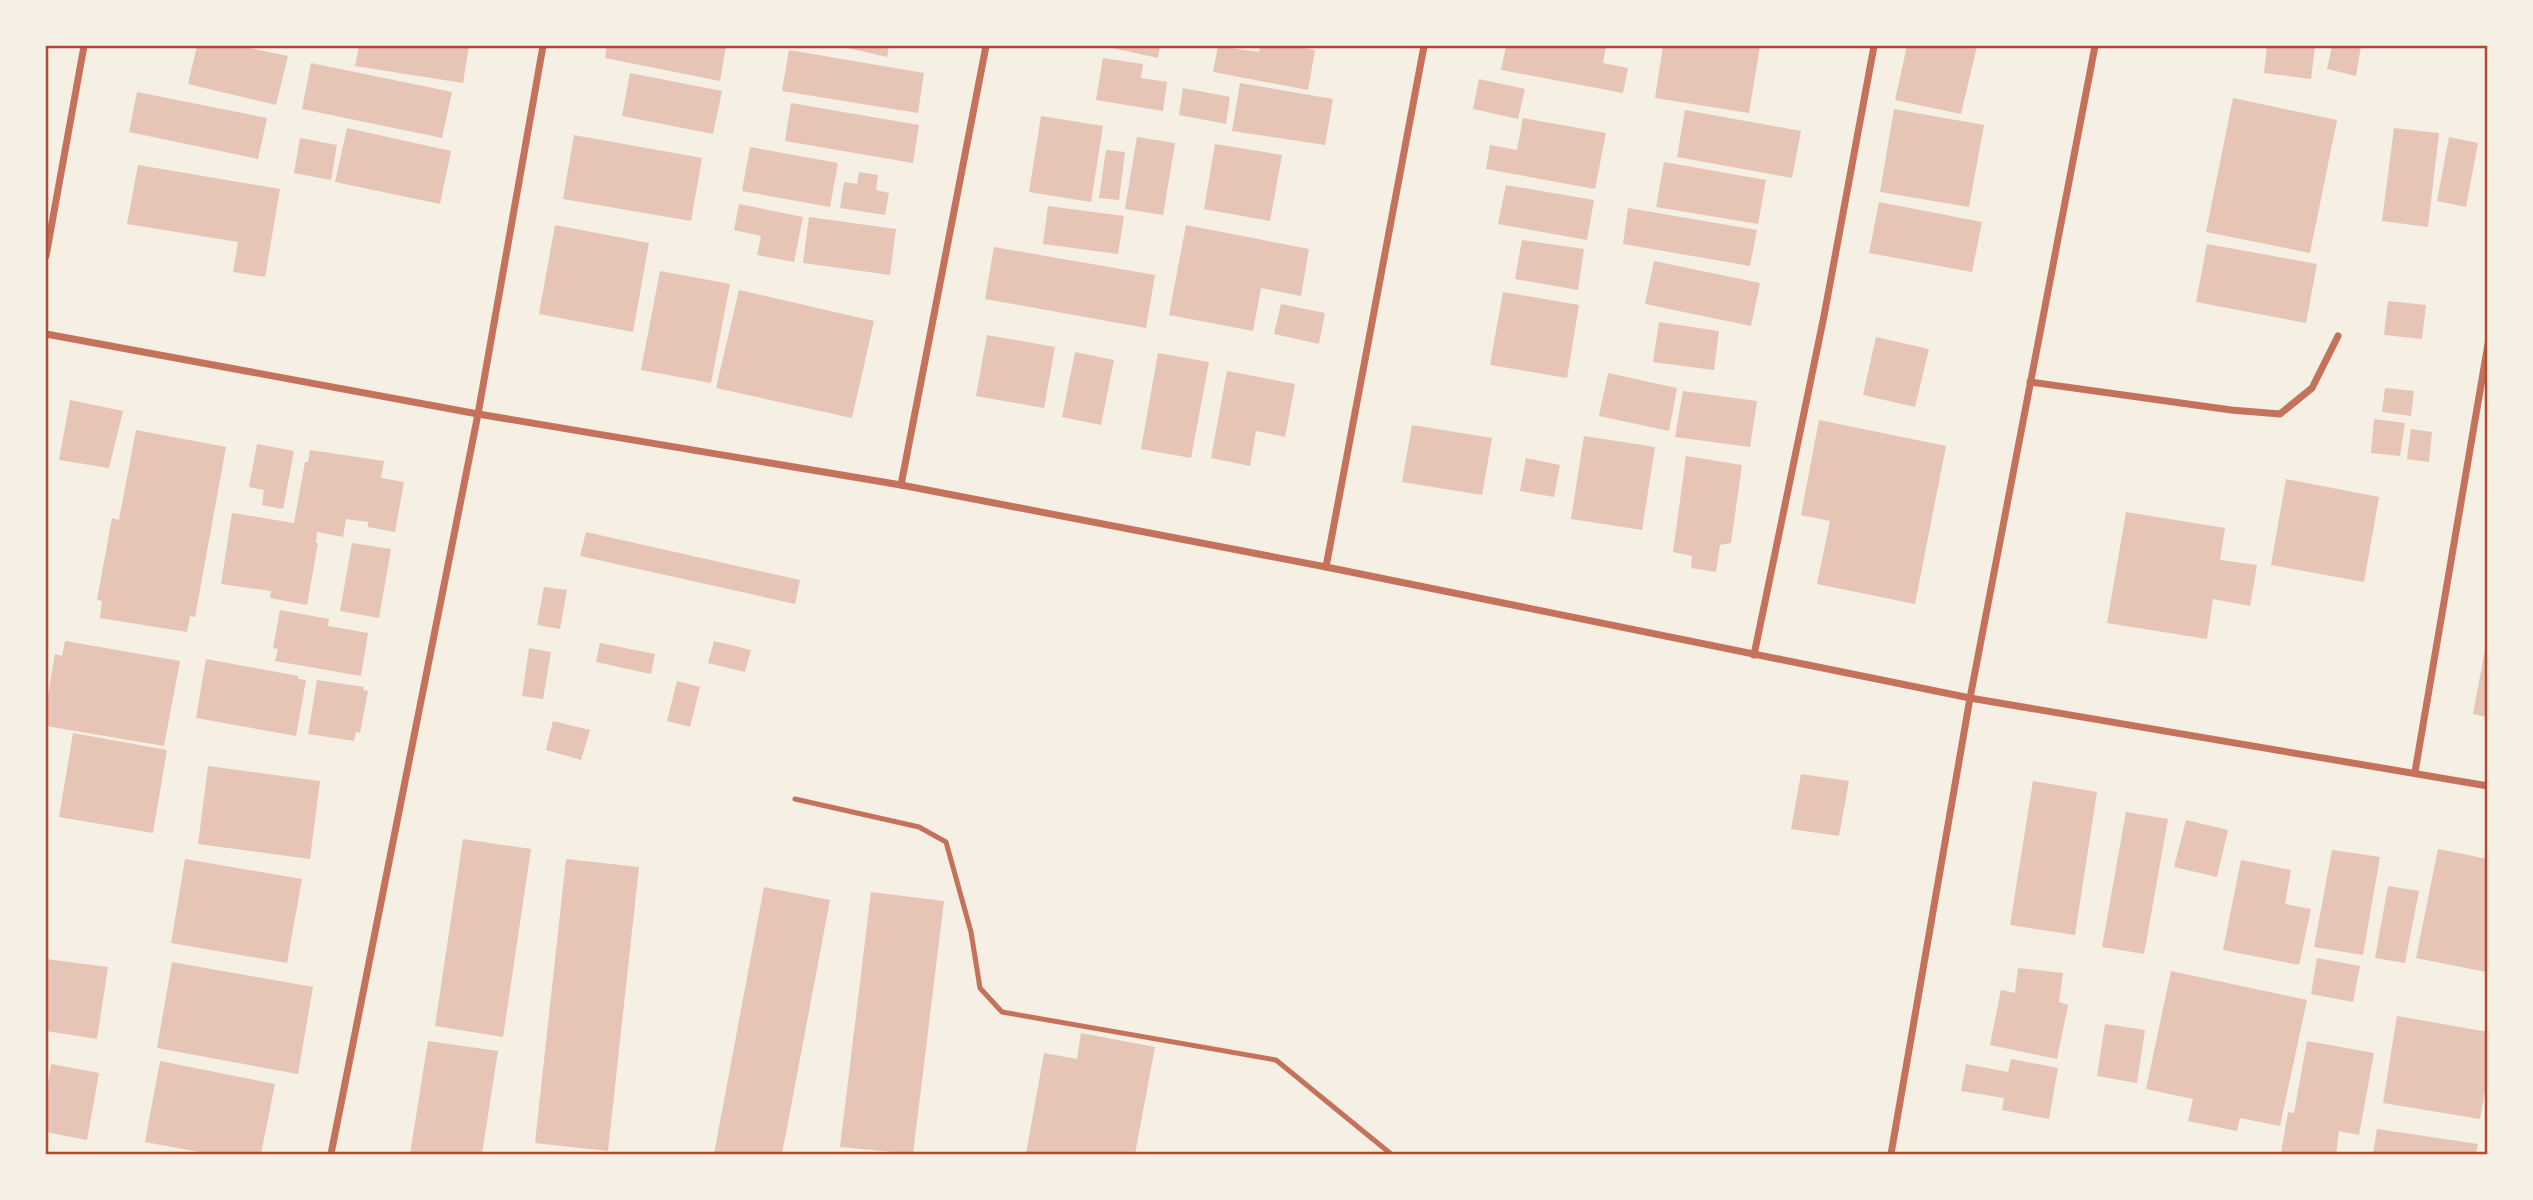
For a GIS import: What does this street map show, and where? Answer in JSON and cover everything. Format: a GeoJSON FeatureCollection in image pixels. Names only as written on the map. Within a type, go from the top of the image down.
{"type":"FeatureCollection","features":[{"type":"Feature","properties":{"kind":"street"},"geometry":{"type":"LineString","coordinates":[[46,256],[84,46]]}},
{"type":"Feature","properties":{"kind":"street"},"geometry":{"type":"LineString","coordinates":[[331,1154],[478,414],[543,46]]}},
{"type":"Feature","properties":{"kind":"street"},"geometry":{"type":"LineString","coordinates":[[901,485],[986,46]]}},
{"type":"Feature","properties":{"kind":"street"},"geometry":{"type":"LineString","coordinates":[[1326,567],[1424,46]]}},
{"type":"Feature","properties":{"kind":"street"},"geometry":{"type":"LineString","coordinates":[[1754,655],[1824,316],[1874,46]]}},
{"type":"Feature","properties":{"kind":"street"},"geometry":{"type":"LineString","coordinates":[[1891,1154],[1970,698],[2095,46]]}},
{"type":"Feature","properties":{"kind":"street"},"geometry":{"type":"LineString","coordinates":[[46,334],[478,414],[901,485],[1326,567],[1970,698],[2487,786]]}},
{"type":"Feature","properties":{"kind":"street"},"geometry":{"type":"LineString","coordinates":[[2030,382],[2231,410],[2280,414],[2312,388],[2338,336]]}},
{"type":"Feature","properties":{"kind":"street"},"geometry":{"type":"LineString","coordinates":[[2415,772],[2487,344]]}},
{"type":"Feature","properties":{"kind":"lane"},"geometry":{"type":"LineString","coordinates":[[795,799],[919,827],[946,842],[971,932],[980,988],[1002,1012],[1276,1060],[1391,1154]]}},
{"type":"Feature","properties":{"kind":"building"},"geometry":{"type":"Polygon","coordinates":[[[197,46],[240,46],[288,56],[276,105],[188,84],[197,46]]]}},
{"type":"Feature","properties":{"kind":"building"},"geometry":{"type":"Polygon","coordinates":[[[359,46],[469,46],[463,83],[355,66],[359,46]]]}},
{"type":"Feature","properties":{"kind":"building"},"geometry":{"type":"Polygon","coordinates":[[[607,46],[726,46],[720,81],[605,58],[607,46]]]}},
{"type":"Feature","properties":{"kind":"building"},"geometry":{"type":"Polygon","coordinates":[[[839,46],[889,46],[887,57],[839,46]]]}},
{"type":"Feature","properties":{"kind":"building"},"geometry":{"type":"Polygon","coordinates":[[[1103,46],[1160,46],[1158,58],[1103,46]]]}},
{"type":"Feature","properties":{"kind":"building"},"geometry":{"type":"Polygon","coordinates":[[[1218,46],[1259,52],[1260,46],[1294,46],[1315,50],[1308,90],[1213,72],[1218,46]]]}},
{"type":"Feature","properties":{"kind":"building"},"geometry":{"type":"Polygon","coordinates":[[[1506,46],[1606,46],[1603,63],[1628,68],[1623,93],[1501,70],[1506,46]]]}},
{"type":"Feature","properties":{"kind":"building"},"geometry":{"type":"Polygon","coordinates":[[[1663,46],[1760,46],[1749,113],[1655,98],[1663,46]]]}},
{"type":"Feature","properties":{"kind":"building"},"geometry":{"type":"Polygon","coordinates":[[[1907,46],[1977,46],[1961,114],[1895,100],[1907,46]]]}},
{"type":"Feature","properties":{"kind":"building"},"geometry":{"type":"Polygon","coordinates":[[[2267,46],[2315,46],[2311,79],[2264,73],[2267,46]]]}},
{"type":"Feature","properties":{"kind":"building"},"geometry":{"type":"Polygon","coordinates":[[[2332,46],[2361,46],[2356,76],[2327,69],[2332,46]]]}},
{"type":"Feature","properties":{"kind":"building"},"geometry":{"type":"Polygon","coordinates":[[[789,50],[924,73],[918,113],[782,91],[789,50]]]}},
{"type":"Feature","properties":{"kind":"building"},"geometry":{"type":"Polygon","coordinates":[[[1103,58],[1143,64],[1141,78],[1167,82],[1163,111],[1096,100],[1103,58]]]}},
{"type":"Feature","properties":{"kind":"building"},"geometry":{"type":"Polygon","coordinates":[[[311,63],[452,92],[442,138],[302,109],[311,63]]]}},
{"type":"Feature","properties":{"kind":"building"},"geometry":{"type":"Polygon","coordinates":[[[630,73],[722,91],[713,134],[622,116],[630,73]]]}},
{"type":"Feature","properties":{"kind":"building"},"geometry":{"type":"Polygon","coordinates":[[[1479,79],[1525,89],[1518,119],[1473,109],[1479,79]]]}},
{"type":"Feature","properties":{"kind":"building"},"geometry":{"type":"Polygon","coordinates":[[[1240,83],[1333,99],[1325,145],[1232,131],[1240,83]]]}},
{"type":"Feature","properties":{"kind":"building"},"geometry":{"type":"Polygon","coordinates":[[[1183,88],[1230,97],[1226,124],[1179,115],[1183,88]]]}},
{"type":"Feature","properties":{"kind":"building"},"geometry":{"type":"Polygon","coordinates":[[[137,92],[267,118],[258,159],[129,132],[137,92]]]}},
{"type":"Feature","properties":{"kind":"building"},"geometry":{"type":"Polygon","coordinates":[[[2233,98],[2337,120],[2310,253],[2206,232],[2233,98]]]}},
{"type":"Feature","properties":{"kind":"building"},"geometry":{"type":"Polygon","coordinates":[[[791,103],[919,125],[913,163],[785,141],[791,103]]]}},
{"type":"Feature","properties":{"kind":"building"},"geometry":{"type":"Polygon","coordinates":[[[1894,109],[1984,125],[1969,207],[1880,192],[1894,109]]]}},
{"type":"Feature","properties":{"kind":"building"},"geometry":{"type":"Polygon","coordinates":[[[1685,110],[1801,131],[1792,178],[1677,157],[1685,110]]]}},
{"type":"Feature","properties":{"kind":"building"},"geometry":{"type":"Polygon","coordinates":[[[1041,116],[1103,126],[1091,202],[1029,192],[1041,116]]]}},
{"type":"Feature","properties":{"kind":"building"},"geometry":{"type":"Polygon","coordinates":[[[1523,118],[1606,133],[1595,189],[1486,169],[1490,145],[1517,150],[1523,118]]]}},
{"type":"Feature","properties":{"kind":"building"},"geometry":{"type":"Polygon","coordinates":[[[347,128],[451,151],[440,204],[335,182],[347,128]]]}},
{"type":"Feature","properties":{"kind":"building"},"geometry":{"type":"Polygon","coordinates":[[[2394,128],[2439,133],[2428,227],[2382,221],[2394,128]]]}},
{"type":"Feature","properties":{"kind":"building"},"geometry":{"type":"Polygon","coordinates":[[[574,135],[702,158],[691,221],[563,199],[574,135]]]}},
{"type":"Feature","properties":{"kind":"building"},"geometry":{"type":"Polygon","coordinates":[[[1137,137],[1175,143],[1163,215],[1125,209],[1137,137]]]}},
{"type":"Feature","properties":{"kind":"building"},"geometry":{"type":"Polygon","coordinates":[[[2449,137],[2478,143],[2466,207],[2437,201],[2449,137]]]}},
{"type":"Feature","properties":{"kind":"building"},"geometry":{"type":"Polygon","coordinates":[[[300,138],[337,145],[331,180],[294,173],[300,138]]]}},
{"type":"Feature","properties":{"kind":"building"},"geometry":{"type":"Polygon","coordinates":[[[1215,144],[1282,155],[1270,221],[1204,209],[1215,144]]]}},
{"type":"Feature","properties":{"kind":"building"},"geometry":{"type":"Polygon","coordinates":[[[750,147],[838,163],[830,207],[742,191],[750,147]]]}},
{"type":"Feature","properties":{"kind":"building"},"geometry":{"type":"Polygon","coordinates":[[[1106,150],[1125,152],[1119,200],[1099,198],[1106,150]]]}},
{"type":"Feature","properties":{"kind":"building"},"geometry":{"type":"Polygon","coordinates":[[[1664,162],[1766,180],[1758,224],[1656,207],[1664,162]]]}},
{"type":"Feature","properties":{"kind":"building"},"geometry":{"type":"Polygon","coordinates":[[[138,165],[280,189],[265,277],[233,272],[238,242],[127,224],[138,165]]]}},
{"type":"Feature","properties":{"kind":"building"},"geometry":{"type":"Polygon","coordinates":[[[859,172],[878,175],[876,190],[889,193],[885,215],[840,208],[844,182],[857,184],[859,172]]]}},
{"type":"Feature","properties":{"kind":"building"},"geometry":{"type":"Polygon","coordinates":[[[1506,185],[1594,200],[1587,240],[1498,224],[1506,185]]]}},
{"type":"Feature","properties":{"kind":"building"},"geometry":{"type":"Polygon","coordinates":[[[1879,202],[1982,222],[1972,272],[1869,253],[1879,202]]]}},
{"type":"Feature","properties":{"kind":"building"},"geometry":{"type":"Polygon","coordinates":[[[739,204],[803,217],[794,262],[757,255],[761,236],[734,230],[739,204]]]}},
{"type":"Feature","properties":{"kind":"building"},"geometry":{"type":"Polygon","coordinates":[[[1048,206],[1124,216],[1118,254],[1043,244],[1048,206]]]}},
{"type":"Feature","properties":{"kind":"building"},"geometry":{"type":"Polygon","coordinates":[[[1628,208],[1757,230],[1750,266],[1623,244],[1628,208]]]}},
{"type":"Feature","properties":{"kind":"building"},"geometry":{"type":"Polygon","coordinates":[[[809,217],[896,229],[890,275],[803,263],[809,217]]]}},
{"type":"Feature","properties":{"kind":"building"},"geometry":{"type":"Polygon","coordinates":[[[555,225],[649,243],[633,332],[539,314],[555,225]]]}},
{"type":"Feature","properties":{"kind":"building"},"geometry":{"type":"Polygon","coordinates":[[[1186,225],[1309,249],[1301,296],[1261,288],[1253,331],[1169,315],[1186,225]]]}},
{"type":"Feature","properties":{"kind":"building"},"geometry":{"type":"Polygon","coordinates":[[[1522,240],[1584,249],[1578,290],[1515,279],[1522,240]]]}},
{"type":"Feature","properties":{"kind":"building"},"geometry":{"type":"Polygon","coordinates":[[[2207,244],[2317,264],[2306,323],[2196,302],[2207,244]]]}},
{"type":"Feature","properties":{"kind":"building"},"geometry":{"type":"Polygon","coordinates":[[[994,247],[1155,275],[1146,328],[985,299],[994,247]]]}},
{"type":"Feature","properties":{"kind":"building"},"geometry":{"type":"Polygon","coordinates":[[[1654,261],[1760,283],[1751,326],[1645,304],[1654,261]]]}},
{"type":"Feature","properties":{"kind":"building"},"geometry":{"type":"Polygon","coordinates":[[[660,271],[730,284],[711,383],[641,370],[660,271]]]}},
{"type":"Feature","properties":{"kind":"building"},"geometry":{"type":"Polygon","coordinates":[[[739,290],[874,321],[852,418],[716,388],[739,290]]]}},
{"type":"Feature","properties":{"kind":"building"},"geometry":{"type":"Polygon","coordinates":[[[1503,292],[1579,305],[1567,378],[1490,365],[1503,292]]]}},
{"type":"Feature","properties":{"kind":"building"},"geometry":{"type":"Polygon","coordinates":[[[2388,301],[2426,305],[2422,339],[2384,335],[2388,301]]]}},
{"type":"Feature","properties":{"kind":"building"},"geometry":{"type":"Polygon","coordinates":[[[1281,304],[1325,313],[1319,344],[1274,334],[1281,304]]]}},
{"type":"Feature","properties":{"kind":"building"},"geometry":{"type":"Polygon","coordinates":[[[1659,322],[1719,331],[1714,370],[1653,362],[1659,322]]]}},
{"type":"Feature","properties":{"kind":"building"},"geometry":{"type":"Polygon","coordinates":[[[987,335],[1055,347],[1044,408],[976,396],[987,335]]]}},
{"type":"Feature","properties":{"kind":"building"},"geometry":{"type":"Polygon","coordinates":[[[1876,337],[1929,349],[1915,407],[1863,395],[1876,337]]]}},
{"type":"Feature","properties":{"kind":"building"},"geometry":{"type":"Polygon","coordinates":[[[1075,352],[1114,360],[1101,425],[1062,417],[1075,352]]]}},
{"type":"Feature","properties":{"kind":"building"},"geometry":{"type":"Polygon","coordinates":[[[1158,353],[1209,362],[1191,458],[1141,449],[1158,353]]]}},
{"type":"Feature","properties":{"kind":"building"},"geometry":{"type":"Polygon","coordinates":[[[1227,371],[1295,384],[1285,437],[1256,431],[1250,466],[1211,458],[1227,371]]]}},
{"type":"Feature","properties":{"kind":"building"},"geometry":{"type":"Polygon","coordinates":[[[1608,373],[1677,388],[1669,431],[1599,416],[1608,373]]]}},
{"type":"Feature","properties":{"kind":"building"},"geometry":{"type":"Polygon","coordinates":[[[2385,388],[2414,391],[2411,416],[2382,412],[2385,388]]]}},
{"type":"Feature","properties":{"kind":"building"},"geometry":{"type":"Polygon","coordinates":[[[1683,391],[1757,401],[1750,447],[1675,437],[1683,391]]]}},
{"type":"Feature","properties":{"kind":"building"},"geometry":{"type":"Polygon","coordinates":[[[70,400],[123,411],[109,468],[59,460],[70,400]]]}},
{"type":"Feature","properties":{"kind":"building"},"geometry":{"type":"Polygon","coordinates":[[[2374,419],[2405,423],[2400,456],[2371,453],[2374,419]]]}},
{"type":"Feature","properties":{"kind":"building"},"geometry":{"type":"Polygon","coordinates":[[[1819,420],[1946,446],[1915,604],[1817,584],[1830,521],[1801,515],[1819,420]]]}},
{"type":"Feature","properties":{"kind":"building"},"geometry":{"type":"Polygon","coordinates":[[[1412,425],[1492,438],[1482,495],[1402,482],[1412,425]]]}},
{"type":"Feature","properties":{"kind":"building"},"geometry":{"type":"Polygon","coordinates":[[[2411,429],[2432,432],[2429,462],[2407,459],[2411,429]]]}},
{"type":"Feature","properties":{"kind":"building"},"geometry":{"type":"Polygon","coordinates":[[[136,430],[226,447],[195,617],[190,616],[187,632],[100,618],[102,601],[97,600],[112,518],[119,520],[136,430]]]}},
{"type":"Feature","properties":{"kind":"building"},"geometry":{"type":"Polygon","coordinates":[[[1584,436],[1655,447],[1642,530],[1571,519],[1584,436]]]}},
{"type":"Feature","properties":{"kind":"building"},"geometry":{"type":"Polygon","coordinates":[[[257,444],[294,451],[283,509],[262,505],[264,490],[249,487],[257,444]]]}},
{"type":"Feature","properties":{"kind":"building"},"geometry":{"type":"Polygon","coordinates":[[[310,450],[384,461],[381,478],[404,482],[395,532],[368,527],[368,522],[346,519],[343,537],[317,532],[318,543],[307,605],[270,598],[271,591],[221,584],[232,513],[294,523],[305,462],[308,462],[310,450]]]}},
{"type":"Feature","properties":{"kind":"building"},"geometry":{"type":"Polygon","coordinates":[[[1686,456],[1742,465],[1731,543],[1720,545],[1716,572],[1691,568],[1692,556],[1673,552],[1686,456]]]}},
{"type":"Feature","properties":{"kind":"building"},"geometry":{"type":"Polygon","coordinates":[[[1526,458],[1560,465],[1554,497],[1520,491],[1526,458]]]}},
{"type":"Feature","properties":{"kind":"building"},"geometry":{"type":"Polygon","coordinates":[[[2286,479],[2379,497],[2364,582],[2271,565],[2286,479]]]}},
{"type":"Feature","properties":{"kind":"building"},"geometry":{"type":"Polygon","coordinates":[[[2126,512],[2225,528],[2220,560],[2257,565],[2250,606],[2213,599],[2207,639],[2107,623],[2126,512]]]}},
{"type":"Feature","properties":{"kind":"building"},"geometry":{"type":"Polygon","coordinates":[[[586,532],[800,580],[795,604],[580,556],[586,532]]]}},
{"type":"Feature","properties":{"kind":"building"},"geometry":{"type":"Polygon","coordinates":[[[352,543],[391,549],[379,618],[340,611],[352,543]]]}},
{"type":"Feature","properties":{"kind":"building"},"geometry":{"type":"Polygon","coordinates":[[[544,587],[567,590],[560,629],[537,625],[544,587]]]}},
{"type":"Feature","properties":{"kind":"building"},"geometry":{"type":"Polygon","coordinates":[[[280,610],[329,619],[328,626],[368,633],[361,676],[275,661],[278,649],[273,648],[280,610]]]}},
{"type":"Feature","properties":{"kind":"building"},"geometry":{"type":"Polygon","coordinates":[[[65,641],[180,661],[164,746],[46,726],[46,707],[55,654],[62,656],[65,641]]]}},
{"type":"Feature","properties":{"kind":"building"},"geometry":{"type":"Polygon","coordinates":[[[714,641],[751,650],[745,672],[708,663],[714,641]]]}},
{"type":"Feature","properties":{"kind":"building"},"geometry":{"type":"Polygon","coordinates":[[[600,643],[655,654],[651,674],[596,662],[600,643]]]}},
{"type":"Feature","properties":{"kind":"building"},"geometry":{"type":"Polygon","coordinates":[[[2486,644],[2488,645],[2488,717],[2473,714],[2486,644]]]}},
{"type":"Feature","properties":{"kind":"building"},"geometry":{"type":"Polygon","coordinates":[[[529,648],[551,652],[543,699],[522,696],[529,648]]]}},
{"type":"Feature","properties":{"kind":"building"},"geometry":{"type":"Polygon","coordinates":[[[206,659],[298,676],[298,679],[306,680],[296,736],[196,718],[206,659]]]}},
{"type":"Feature","properties":{"kind":"building"},"geometry":{"type":"Polygon","coordinates":[[[317,680],[364,687],[363,690],[368,691],[360,733],[356,732],[354,741],[308,734],[317,680]]]}},
{"type":"Feature","properties":{"kind":"building"},"geometry":{"type":"Polygon","coordinates":[[[677,681],[700,687],[690,727],[667,721],[677,681]]]}},
{"type":"Feature","properties":{"kind":"building"},"geometry":{"type":"Polygon","coordinates":[[[553,721],[590,730],[581,760],[546,750],[553,721]]]}},
{"type":"Feature","properties":{"kind":"building"},"geometry":{"type":"Polygon","coordinates":[[[73,733],[167,750],[153,833],[59,817],[73,733]]]}},
{"type":"Feature","properties":{"kind":"building"},"geometry":{"type":"Polygon","coordinates":[[[208,766],[320,781],[310,859],[198,844],[208,766]]]}},
{"type":"Feature","properties":{"kind":"building"},"geometry":{"type":"Polygon","coordinates":[[[1801,774],[1849,781],[1839,836],[1791,829],[1801,774]]]}},
{"type":"Feature","properties":{"kind":"building"},"geometry":{"type":"Polygon","coordinates":[[[2033,781],[2097,792],[2075,935],[2010,925],[2033,781]]]}},
{"type":"Feature","properties":{"kind":"building"},"geometry":{"type":"Polygon","coordinates":[[[2126,812],[2168,819],[2144,954],[2102,947],[2126,812]]]}},
{"type":"Feature","properties":{"kind":"building"},"geometry":{"type":"Polygon","coordinates":[[[2186,820],[2228,830],[2217,877],[2174,867],[2186,820]]]}},
{"type":"Feature","properties":{"kind":"building"},"geometry":{"type":"Polygon","coordinates":[[[463,839],[531,849],[503,1037],[435,1026],[463,839]]]}},
{"type":"Feature","properties":{"kind":"building"},"geometry":{"type":"Polygon","coordinates":[[[2438,849],[2488,859],[2486,972],[2416,958],[2438,849]]]}},
{"type":"Feature","properties":{"kind":"building"},"geometry":{"type":"Polygon","coordinates":[[[2332,850],[2380,857],[2363,955],[2314,947],[2332,850]]]}},
{"type":"Feature","properties":{"kind":"building"},"geometry":{"type":"Polygon","coordinates":[[[185,859],[302,879],[287,963],[171,943],[185,859]]]}},
{"type":"Feature","properties":{"kind":"building"},"geometry":{"type":"Polygon","coordinates":[[[566,859],[639,867],[608,1151],[535,1143],[566,859]]]}},
{"type":"Feature","properties":{"kind":"building"},"geometry":{"type":"Polygon","coordinates":[[[2241,860],[2291,870],[2285,904],[2311,909],[2299,965],[2223,950],[2241,860]]]}},
{"type":"Feature","properties":{"kind":"building"},"geometry":{"type":"Polygon","coordinates":[[[2388,886],[2419,891],[2405,963],[2375,958],[2388,886]]]}},
{"type":"Feature","properties":{"kind":"building"},"geometry":{"type":"Polygon","coordinates":[[[764,887],[830,900],[782,1154],[714,1154],[764,887]]]}},
{"type":"Feature","properties":{"kind":"building"},"geometry":{"type":"Polygon","coordinates":[[[871,892],[944,901],[913,1154],[840,1147],[871,892]]]}},
{"type":"Feature","properties":{"kind":"building"},"geometry":{"type":"Polygon","coordinates":[[[2317,958],[2360,966],[2353,1002],[2311,994],[2317,958]]]}},
{"type":"Feature","properties":{"kind":"building"},"geometry":{"type":"Polygon","coordinates":[[[46,959],[108,967],[97,1039],[46,1031],[46,959]]]}},
{"type":"Feature","properties":{"kind":"building"},"geometry":{"type":"Polygon","coordinates":[[[172,962],[313,987],[298,1074],[157,1048],[172,962]]]}},
{"type":"Feature","properties":{"kind":"building"},"geometry":{"type":"Polygon","coordinates":[[[2018,968],[2063,973],[2059,1002],[2068,1005],[2057,1059],[1990,1045],[2001,990],[2015,993],[2018,968]]]}},
{"type":"Feature","properties":{"kind":"building"},"geometry":{"type":"Polygon","coordinates":[[[2171,971],[2307,1000],[2280,1126],[2240,1118],[2237,1131],[2188,1121],[2193,1099],[2146,1089],[2171,971]]]}},
{"type":"Feature","properties":{"kind":"building"},"geometry":{"type":"Polygon","coordinates":[[[2397,1016],[2488,1032],[2488,1074],[2480,1119],[2383,1103],[2397,1016]]]}},
{"type":"Feature","properties":{"kind":"building"},"geometry":{"type":"Polygon","coordinates":[[[2105,1024],[2145,1030],[2137,1083],[2097,1076],[2105,1024]]]}},
{"type":"Feature","properties":{"kind":"building"},"geometry":{"type":"Polygon","coordinates":[[[1081,1033],[1155,1047],[1135,1154],[1026,1154],[1044,1053],[1077,1059],[1081,1033]]]}},
{"type":"Feature","properties":{"kind":"building"},"geometry":{"type":"Polygon","coordinates":[[[428,1041],[498,1051],[482,1154],[410,1154],[428,1041]]]}},
{"type":"Feature","properties":{"kind":"building"},"geometry":{"type":"Polygon","coordinates":[[[2307,1041],[2374,1053],[2359,1135],[2339,1131],[2336,1154],[2281,1153],[2288,1112],[2294,1113],[2307,1041]]]}},
{"type":"Feature","properties":{"kind":"building"},"geometry":{"type":"Polygon","coordinates":[[[2011,1059],[2058,1068],[2049,1119],[2002,1110],[2004,1098],[1961,1091],[1966,1064],[2008,1072],[2011,1059]]]}},
{"type":"Feature","properties":{"kind":"building"},"geometry":{"type":"Polygon","coordinates":[[[160,1061],[275,1084],[261,1154],[210,1154],[145,1142],[160,1061]]]}},
{"type":"Feature","properties":{"kind":"building"},"geometry":{"type":"Polygon","coordinates":[[[51,1064],[99,1073],[87,1140],[46,1132],[46,1096],[51,1064]]]}},
{"type":"Feature","properties":{"kind":"building"},"geometry":{"type":"Polygon","coordinates":[[[2377,1129],[2478,1144],[2476,1154],[2373,1154],[2377,1129]]]}}]}
